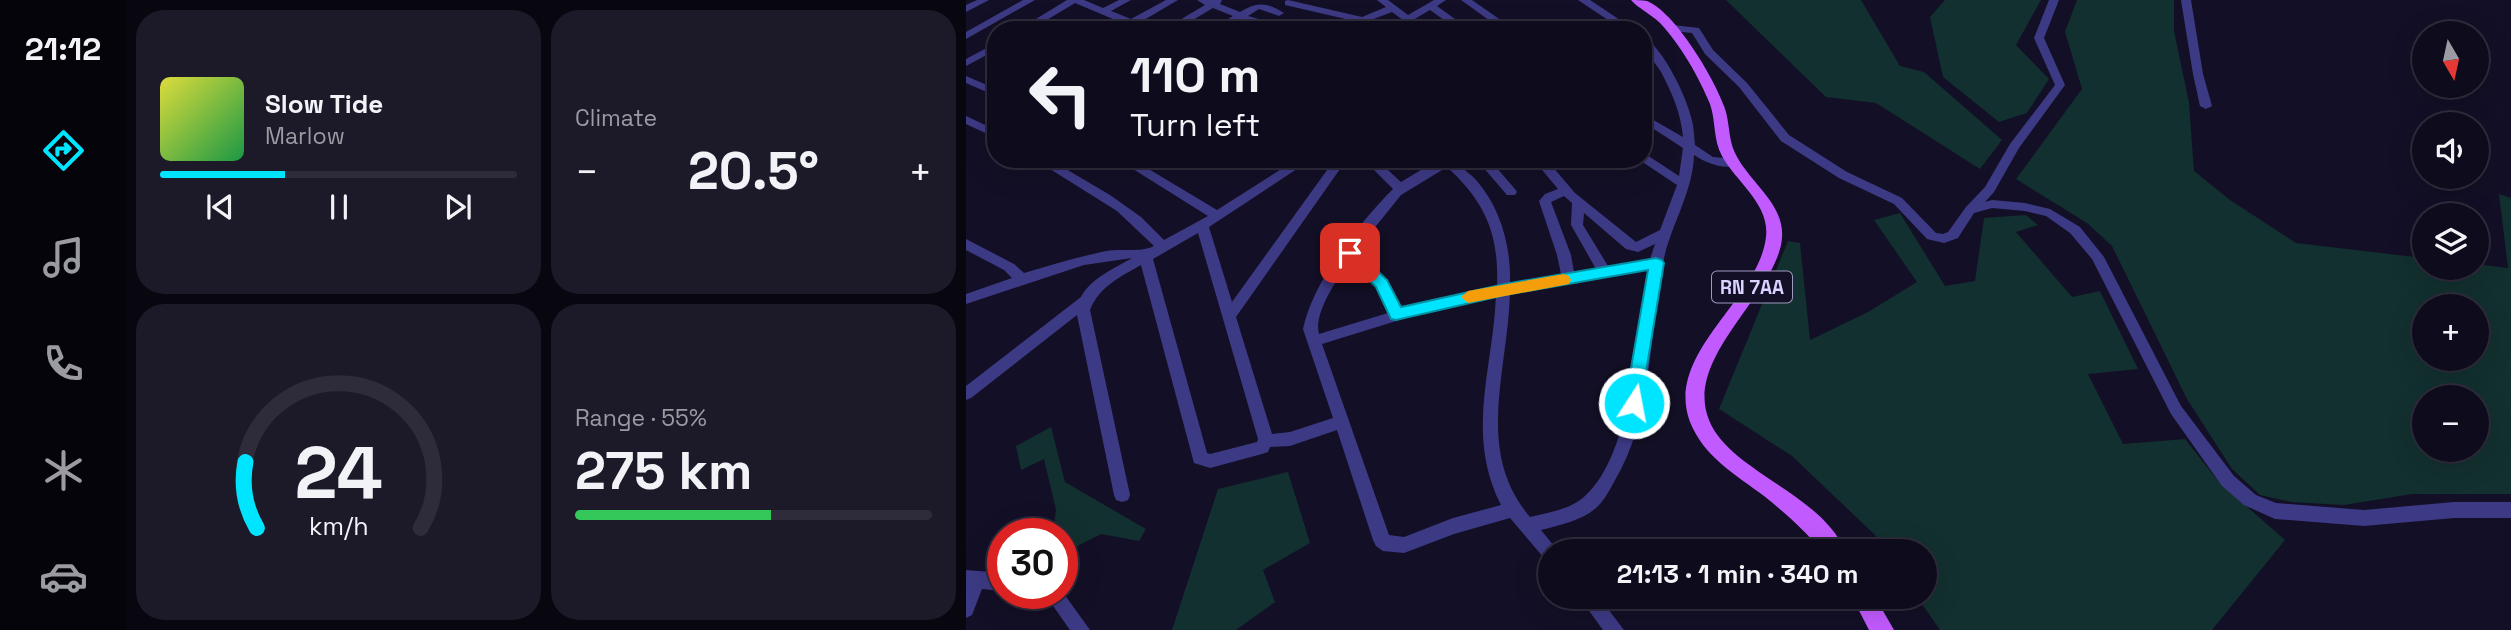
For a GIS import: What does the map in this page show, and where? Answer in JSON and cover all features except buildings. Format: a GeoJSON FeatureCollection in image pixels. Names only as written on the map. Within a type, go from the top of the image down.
{"type":"FeatureCollection","features":[{"type":"Feature","properties":{"kind":"main road","name":"RN 7AA"},"geometry":{"type":"LineString","coordinates":[[1637,0],[1673,28],[1711,92],[1719,110],[1725,148],[1770,210],[1776,236],[1772,252],[1763,269],[1704,364],[1696,384],[1696,409],[1702,427],[1716,446],[1795,510],[1823,539]]}},
{"type":"Feature","properties":{"kind":"main road"},"geometry":{"type":"LineString","coordinates":[[1870,609],[1882,630]]}},
{"type":"Feature","properties":{"kind":"street"},"geometry":{"type":"LineString","coordinates":[[966,9],[984,0]]}},
{"type":"Feature","properties":{"kind":"street"},"geometry":{"type":"LineString","coordinates":[[993,21],[1030,0]]}},
{"type":"Feature","properties":{"kind":"street"},"geometry":{"type":"LineString","coordinates":[[1039,21],[1075,0],[1127,21]]}},
{"type":"Feature","properties":{"kind":"street"},"geometry":{"type":"LineString","coordinates":[[1104,11],[1126,0]]}},
{"type":"Feature","properties":{"kind":"street"},"geometry":{"type":"LineString","coordinates":[[1136,21],[1173,0]]}},
{"type":"Feature","properties":{"kind":"street"},"geometry":{"type":"LineString","coordinates":[[1382,0],[1404,21]]}},
{"type":"Feature","properties":{"kind":"street"},"geometry":{"type":"LineString","coordinates":[[1411,21],[1441,0]]}},
{"type":"Feature","properties":{"kind":"street"},"geometry":{"type":"LineString","coordinates":[[1466,0],[1498,21]]}},
{"type":"Feature","properties":{"kind":"street"},"geometry":{"type":"LineString","coordinates":[[1583,0],[1616,21]]}},
{"type":"Feature","properties":{"kind":"street"},"geometry":{"type":"LineString","coordinates":[[1673,28],[1695,30],[1710,52],[1743,85],[1786,138],[1843,175],[1898,201],[1932,236],[1944,239],[1953,235],[1970,210],[1990,189],[2014,147],[2060,85],[2039,38],[2054,0]]}},
{"type":"Feature","properties":{"kind":"street"},"geometry":{"type":"LineString","coordinates":[[2186,0],[2206,106]]}},
{"type":"Feature","properties":{"kind":"street"},"geometry":{"type":"LineString","coordinates":[[1181,21],[1211,1],[1258,21]]}},
{"type":"Feature","properties":{"kind":"street"},"geometry":{"type":"LineString","coordinates":[[1267,21],[1290,1],[1363,20],[1392,8]]}},
{"type":"Feature","properties":{"kind":"street"},"geometry":{"type":"LineString","coordinates":[[1230,21],[1258,6],[1279,13]]}},
{"type":"Feature","properties":{"kind":"street"},"geometry":{"type":"LineString","coordinates":[[1431,6],[1452,21]]}},
{"type":"Feature","properties":{"kind":"street"},"geometry":{"type":"LineString","coordinates":[[966,36],[987,24]]}},
{"type":"Feature","properties":{"kind":"street"},"geometry":{"type":"LineString","coordinates":[[966,64],[987,51]]}},
{"type":"Feature","properties":{"kind":"street"},"geometry":{"type":"LineString","coordinates":[[981,55],[987,57]]}},
{"type":"Feature","properties":{"kind":"street"},"geometry":{"type":"LineString","coordinates":[[1527,526],[1578,511],[1591,503],[1600,492],[1622,449],[1641,367],[1656,263],[1688,163],[1686,116],[1652,55]]}},
{"type":"Feature","properties":{"kind":"street"},"geometry":{"type":"LineString","coordinates":[[966,79],[987,89]]}},
{"type":"Feature","properties":{"kind":"street"},"geometry":{"type":"LineString","coordinates":[[966,119],[987,130]]}},
{"type":"Feature","properties":{"kind":"street"},"geometry":{"type":"LineString","coordinates":[[1652,122],[1715,162],[1734,163]]}},
{"type":"Feature","properties":{"kind":"street"},"geometry":{"type":"LineString","coordinates":[[1652,164],[1682,183]]}},
{"type":"Feature","properties":{"kind":"street"},"geometry":{"type":"LineString","coordinates":[[1055,168],[1120,206],[1149,229],[1163,247]]}},
{"type":"Feature","properties":{"kind":"street"},"geometry":{"type":"LineString","coordinates":[[1138,168],[1216,215]]}},
{"type":"Feature","properties":{"kind":"street"},"geometry":{"type":"LineString","coordinates":[[966,394],[1085,301],[1109,276],[1202,225],[1292,168]]}},
{"type":"Feature","properties":{"kind":"street"},"geometry":{"type":"LineString","coordinates":[[1230,315],[1335,168]]}},
{"type":"Feature","properties":{"kind":"street"},"geometry":{"type":"LineString","coordinates":[[1379,168],[1401,189]]}},
{"type":"Feature","properties":{"kind":"street"},"geometry":{"type":"LineString","coordinates":[[1434,168],[1401,189],[1387,202],[1350,253],[1312,314],[1310,329],[1382,540],[1389,545],[1404,545],[1453,526],[1514,509]]}},
{"type":"Feature","properties":{"kind":"street"},"geometry":{"type":"LineString","coordinates":[[1456,168],[1480,195],[1499,230],[1503,246],[1505,289],[1489,406],[1489,429],[1499,482],[1514,509],[1538,539]]}},
{"type":"Feature","properties":{"kind":"street"},"geometry":{"type":"LineString","coordinates":[[1490,168],[1511,192]]}},
{"type":"Feature","properties":{"kind":"street"},"geometry":{"type":"LineString","coordinates":[[1547,168],[1566,191],[1631,246],[1638,247],[1665,233]]}},
{"type":"Feature","properties":{"kind":"street"},"geometry":{"type":"LineString","coordinates":[[1566,191],[1545,201],[1564,255],[1569,279]]}},
{"type":"Feature","properties":{"kind":"street"},"geometry":{"type":"LineString","coordinates":[[1578,202],[1577,225],[1605,273]]}},
{"type":"Feature","properties":{"kind":"street"},"geometry":{"type":"LineString","coordinates":[[1970,210],[1992,204],[2025,206],[2050,213],[2075,230],[2097,257],[2176,410],[2228,481],[2250,500],[2275,511],[2364,518],[2454,510],[2511,510]]}},
{"type":"Feature","properties":{"kind":"street"},"geometry":{"type":"LineString","coordinates":[[1145,255],[1200,458],[1205,461],[1262,447],[1266,441],[1202,225]]}},
{"type":"Feature","properties":{"kind":"street"},"geometry":{"type":"LineString","coordinates":[[966,244],[1009,267],[1023,279]]}},
{"type":"Feature","properties":{"kind":"street"},"geometry":{"type":"LineString","coordinates":[[966,299],[1023,279],[1125,253],[1145,255]]}},
{"type":"Feature","properties":{"kind":"street"},"geometry":{"type":"LineString","coordinates":[[1350,253],[1382,284],[1396,314]]}},
{"type":"Feature","properties":{"kind":"street"},"geometry":{"type":"LineString","coordinates":[[1313,341],[1396,314],[1505,289],[1656,263]]}},
{"type":"Feature","properties":{"kind":"street"},"geometry":{"type":"LineString","coordinates":[[1085,301],[1083,310],[1122,495]]}},
{"type":"Feature","properties":{"kind":"street"},"geometry":{"type":"LineString","coordinates":[[1266,441],[1290,439],[1341,422]]}},
{"type":"Feature","properties":{"kind":"street"},"geometry":{"type":"LineString","coordinates":[[966,609],[970,580]]}},
{"type":"Feature","properties":{"kind":"street"},"geometry":{"type":"LineString","coordinates":[[1065,609],[1081,630]]}},
{"type":"Feature","properties":{"kind":"street"},"geometry":{"type":"LineString","coordinates":[[1598,609],[1615,630]]}},
{"type":"Feature","properties":{"kind":"green space"},"geometry":{"type":"Polygon","coordinates":[[[1726,0],[1861,0],[1900,66],[1924,72],[2002,140],[1980,169],[1876,103],[1826,97],[1726,0]]]}},
{"type":"Feature","properties":{"kind":"green space"},"geometry":{"type":"Polygon","coordinates":[[[1945,0],[2041,0],[2016,45],[2049,79],[2027,113],[1999,122],[1943,77],[1930,17],[1945,0]]]}},
{"type":"Feature","properties":{"kind":"green space"},"geometry":{"type":"Polygon","coordinates":[[[2077,0],[2174,0],[2174,31],[2189,103],[2194,171],[2230,200],[2296,243],[2412,257],[2412,280],[2489,280],[2489,266],[2508,268],[2499,194],[2511,198],[2511,494],[2412,494],[2344,505],[2291,502],[2260,495],[2232,469],[2187,399],[2112,246],[2087,223],[2016,179],[2082,89],[2065,32],[2077,0]]]}},
{"type":"Feature","properties":{"kind":"green space"},"geometry":{"type":"Polygon","coordinates":[[[1900,213],[1945,286],[1975,281],[1984,218],[2026,215],[2038,225],[2016,232],[2072,297],[2100,291],[2138,369],[2088,374],[2123,444],[2185,439],[2219,482],[2285,540],[2212,630],[1940,630],[1925,609],[1937,609],[1937,539],[1878,539],[1792,456],[1719,409],[1788,241],[1800,243],[1810,340],[1868,312],[1917,282],[1874,220],[1900,213]]]}},
{"type":"Feature","properties":{"kind":"green space"},"geometry":{"type":"Polygon","coordinates":[[[1051,427],[1065,482],[1146,529],[1139,541],[1101,534],[1078,546],[1078,518],[1055,518],[1056,510],[1044,459],[1021,470],[1016,446],[1051,427]]]}},
{"type":"Feature","properties":{"kind":"green space"},"geometry":{"type":"Polygon","coordinates":[[[1288,472],[1310,543],[1263,570],[1275,602],[1236,630],[1172,630],[1218,489],[1288,472]]]}},
{"type":"Feature","properties":{"kind":"slow traffic"},"geometry":{"type":"LineString","coordinates":[[1468,297],[1564,280]]}},
{"type":"Feature","properties":{"kind":"route"},"geometry":{"type":"LineString","coordinates":[[1350,253],[1377,277],[1396,314],[1505,289],[1656,263],[1634,403]]}}]}
